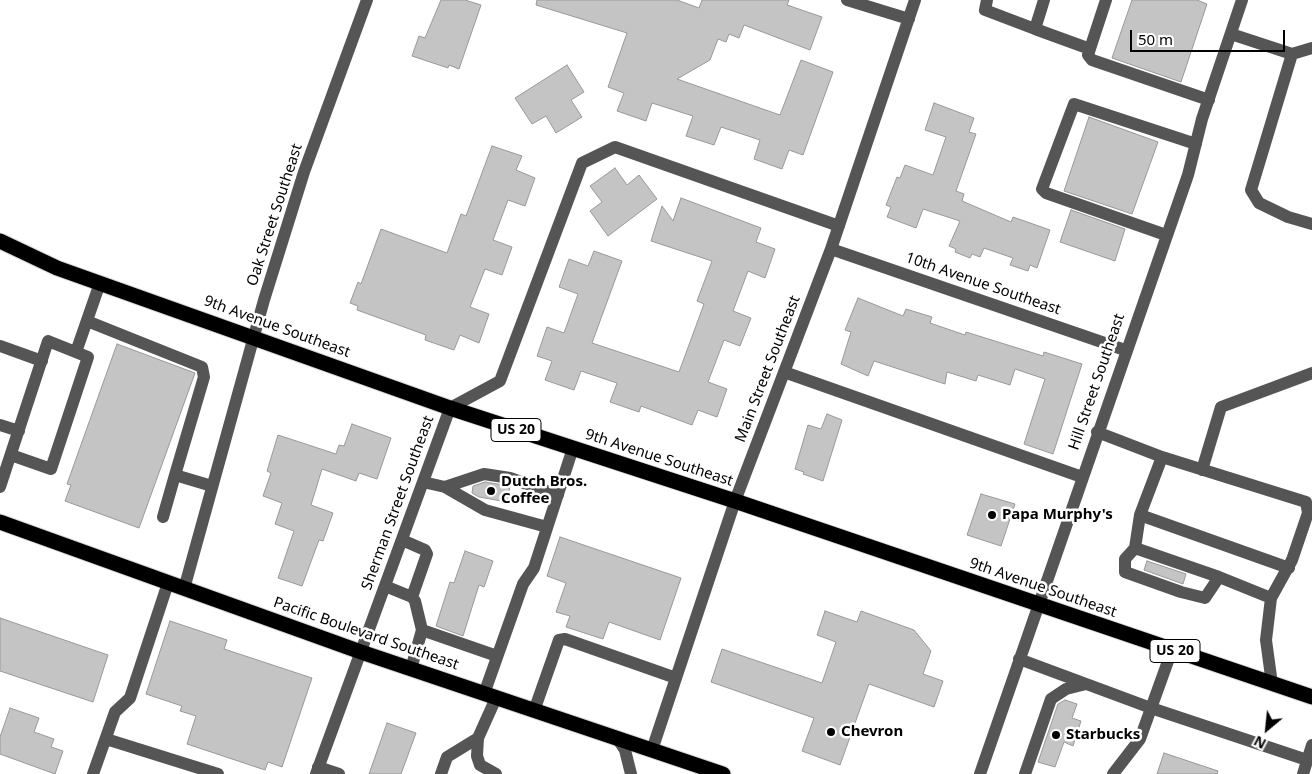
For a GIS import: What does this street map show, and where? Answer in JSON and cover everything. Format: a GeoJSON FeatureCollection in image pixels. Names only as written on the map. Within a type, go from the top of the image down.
{"type":"FeatureCollection","features":[{"type":"Feature","properties":{"kind":"highway","name":"9th Avenue Southeast"},"geometry":{"type":"LineString","coordinates":[[0,241],[57,268],[450,408],[735,501],[1312,698]]}},
{"type":"Feature","properties":{"kind":"highway","name":"Pacific Boulevard Southeast"},"geometry":{"type":"LineString","coordinates":[[0,522],[361,652],[723,774]]}},
{"type":"Feature","properties":{"kind":"street","name":"Oak Street Southeast"},"geometry":{"type":"LineString","coordinates":[[184,589],[253,337],[304,172],[367,0]]}},
{"type":"Feature","properties":{"kind":"street"},"geometry":{"type":"LineString","coordinates":[[847,0],[909,19]]}},
{"type":"Feature","properties":{"kind":"street","name":"Main Street Southeast"},"geometry":{"type":"LineString","coordinates":[[652,750],[735,501],[831,249],[915,0]]}},
{"type":"Feature","properties":{"kind":"street"},"geometry":{"type":"LineString","coordinates":[[987,0],[985,10],[1090,49]]}},
{"type":"Feature","properties":{"kind":"street"},"geometry":{"type":"LineString","coordinates":[[1035,29],[1044,0]]}},
{"type":"Feature","properties":{"kind":"street"},"geometry":{"type":"LineString","coordinates":[[1106,0],[1088,55],[1092,60],[1209,100]]}},
{"type":"Feature","properties":{"kind":"street","name":"Hill Street Southeast"},"geometry":{"type":"LineString","coordinates":[[980,774],[1125,350],[1188,175],[1240,1]]}},
{"type":"Feature","properties":{"kind":"street"},"geometry":{"type":"LineString","coordinates":[[1231,34],[1292,54],[1312,48]]}},
{"type":"Feature","properties":{"kind":"street"},"geometry":{"type":"LineString","coordinates":[[1292,54],[1251,190],[1259,203],[1288,217],[1312,224]]}},
{"type":"Feature","properties":{"kind":"street"},"geometry":{"type":"LineString","coordinates":[[1166,235],[1046,193],[1042,189],[1071,106],[1074,104],[1196,144]]}},
{"type":"Feature","properties":{"kind":"street","name":"Sherman Street Southeast"},"geometry":{"type":"LineString","coordinates":[[317,771],[450,408],[500,381],[582,163],[615,147],[839,226]]}},
{"type":"Feature","properties":{"kind":"street","name":"10th Avenue Southeast"},"geometry":{"type":"LineString","coordinates":[[831,249],[1125,350]]}},
{"type":"Feature","properties":{"kind":"street"},"geometry":{"type":"LineString","coordinates":[[76,352],[100,283]]}},
{"type":"Feature","properties":{"kind":"street"},"geometry":{"type":"LineString","coordinates":[[87,321],[202,367],[204,377],[163,517]]}},
{"type":"Feature","properties":{"kind":"street"},"geometry":{"type":"LineString","coordinates":[[0,487],[48,341],[88,357],[51,469],[11,455]]}},
{"type":"Feature","properties":{"kind":"street"},"geometry":{"type":"LineString","coordinates":[[0,346],[42,361]]}},
{"type":"Feature","properties":{"kind":"street"},"geometry":{"type":"LineString","coordinates":[[784,372],[1082,477]]}},
{"type":"Feature","properties":{"kind":"street"},"geometry":{"type":"LineString","coordinates":[[1202,470],[1221,407],[1312,373]]}},
{"type":"Feature","properties":{"kind":"street"},"geometry":{"type":"LineString","coordinates":[[0,425],[19,431]]}},
{"type":"Feature","properties":{"kind":"street"},"geometry":{"type":"LineString","coordinates":[[1097,432],[1162,457],[1306,502],[1308,513],[1289,568],[1271,598],[1266,640],[1272,684]]}},
{"type":"Feature","properties":{"kind":"street"},"geometry":{"type":"LineString","coordinates":[[496,774],[480,765],[477,756],[478,738],[490,696],[497,656],[523,584],[534,568],[573,448]]}},
{"type":"Feature","properties":{"kind":"street"},"geometry":{"type":"LineString","coordinates":[[1162,457],[1140,515],[1134,548],[1125,559],[1125,572],[1180,592],[1205,598],[1219,577]]}},
{"type":"Feature","properties":{"kind":"street"},"geometry":{"type":"LineString","coordinates":[[445,487],[484,474],[510,478],[558,495]]}},
{"type":"Feature","properties":{"kind":"street"},"geometry":{"type":"LineString","coordinates":[[175,475],[212,486]]}},
{"type":"Feature","properties":{"kind":"street"},"geometry":{"type":"LineString","coordinates":[[423,482],[445,487],[485,510],[547,527]]}},
{"type":"Feature","properties":{"kind":"street"},"geometry":{"type":"LineString","coordinates":[[1140,515],[1289,568]]}},
{"type":"Feature","properties":{"kind":"street"},"geometry":{"type":"LineString","coordinates":[[402,540],[425,550],[427,554],[412,597],[422,630],[412,669]]}},
{"type":"Feature","properties":{"kind":"street"},"geometry":{"type":"LineString","coordinates":[[1134,548],[1219,577],[1271,598]]}},
{"type":"Feature","properties":{"kind":"street"},"geometry":{"type":"LineString","coordinates":[[93,774],[115,712],[130,698],[168,583]]}},
{"type":"Feature","properties":{"kind":"street"},"geometry":{"type":"LineString","coordinates":[[385,586],[412,597]]}},
{"type":"Feature","properties":{"kind":"street"},"geometry":{"type":"LineString","coordinates":[[422,630],[497,656]]}},
{"type":"Feature","properties":{"kind":"street"},"geometry":{"type":"LineString","coordinates":[[534,711],[559,640],[564,639],[676,678]]}},
{"type":"Feature","properties":{"kind":"street"},"geometry":{"type":"LineString","coordinates":[[1112,774],[1140,740],[1172,650]]}},
{"type":"Feature","properties":{"kind":"street"},"geometry":{"type":"LineString","coordinates":[[1019,659],[1151,708],[1307,760]]}},
{"type":"Feature","properties":{"kind":"street"},"geometry":{"type":"LineString","coordinates":[[1025,774],[1051,699],[1066,689],[1086,684]]}},
{"type":"Feature","properties":{"kind":"street"},"geometry":{"type":"LineString","coordinates":[[441,774],[447,757],[478,738]]}},
{"type":"Feature","properties":{"kind":"street"},"geometry":{"type":"LineString","coordinates":[[617,738],[625,750],[631,774]]}},
{"type":"Feature","properties":{"kind":"street"},"geometry":{"type":"LineString","coordinates":[[106,739],[218,774]]}},
{"type":"Feature","properties":{"kind":"street"},"geometry":{"type":"LineString","coordinates":[[1303,774],[1312,745]]}},
{"type":"Feature","properties":{"kind":"street"},"geometry":{"type":"LineString","coordinates":[[317,771],[339,774]]}},
{"type":"Feature","properties":{"kind":"building"},"geometry":{"type":"Polygon","coordinates":[[[441,0],[465,0],[481,5],[459,69],[449,65],[448,68],[412,56],[419,36],[425,38],[441,0]]]}},
{"type":"Feature","properties":{"kind":"building"},"geometry":{"type":"Polygon","coordinates":[[[537,0],[677,0],[699,8],[702,0],[789,0],[787,5],[822,17],[810,50],[744,25],[739,38],[729,34],[726,42],[718,39],[710,60],[677,79],[780,115],[801,60],[833,72],[803,155],[789,150],[782,169],[754,159],[760,140],[721,127],[714,145],[686,136],[693,116],[652,103],[646,121],[617,111],[624,93],[608,87],[627,33],[536,5],[537,0]]]}},
{"type":"Feature","properties":{"kind":"building"},"geometry":{"type":"Polygon","coordinates":[[[1132,0],[1197,0],[1207,4],[1181,82],[1112,58],[1132,0]]]}},
{"type":"Feature","properties":{"kind":"building"},"geometry":{"type":"Polygon","coordinates":[[[567,65],[584,92],[571,100],[582,117],[556,133],[546,116],[532,124],[515,98],[567,65]]]}},
{"type":"Feature","properties":{"kind":"building"},"geometry":{"type":"Polygon","coordinates":[[[934,103],[974,118],[969,132],[976,134],[956,191],[964,194],[962,201],[1011,222],[1013,217],[1050,230],[1037,268],[1030,265],[1028,271],[1010,265],[1013,258],[984,248],[980,257],[972,254],[970,258],[955,252],[956,249],[949,246],[960,221],[923,209],[916,228],[887,217],[891,207],[886,205],[897,177],[900,178],[905,165],[933,175],[946,137],[925,130],[934,103]]]}},
{"type":"Feature","properties":{"kind":"building"},"geometry":{"type":"Polygon","coordinates":[[[1089,117],[1158,142],[1132,214],[1064,191],[1089,117]]]}},
{"type":"Feature","properties":{"kind":"building"},"geometry":{"type":"Polygon","coordinates":[[[492,146],[522,156],[516,170],[535,178],[525,206],[508,200],[493,240],[512,247],[502,275],[485,269],[470,307],[489,314],[479,343],[460,335],[454,350],[425,340],[426,335],[357,310],[358,306],[350,303],[358,282],[361,284],[381,229],[447,253],[461,214],[466,216],[492,146]]]}},
{"type":"Feature","properties":{"kind":"building"},"geometry":{"type":"Polygon","coordinates":[[[615,168],[627,185],[639,175],[657,199],[608,236],[590,211],[602,202],[590,186],[615,168]]]}},
{"type":"Feature","properties":{"kind":"building"},"geometry":{"type":"Polygon","coordinates":[[[681,198],[761,228],[756,242],[775,249],[765,278],[748,271],[733,311],[751,318],[740,346],[724,340],[708,382],[727,389],[717,417],[698,410],[692,425],[641,406],[639,412],[610,402],[617,383],[581,371],[574,390],[545,380],[552,361],[537,356],[547,327],[564,333],[578,294],[559,287],[569,259],[588,266],[594,251],[622,261],[592,343],[679,372],[704,304],[697,301],[712,261],[651,241],[662,206],[673,221],[681,198]]]}},
{"type":"Feature","properties":{"kind":"building"},"geometry":{"type":"Polygon","coordinates":[[[1071,210],[1125,229],[1115,261],[1060,242],[1071,210]]]}},
{"type":"Feature","properties":{"kind":"building"},"geometry":{"type":"Polygon","coordinates":[[[858,298],[903,316],[906,309],[932,317],[930,323],[965,335],[966,332],[1043,356],[1044,352],[1082,364],[1053,454],[1024,444],[1045,379],[1015,369],[1010,385],[978,375],[976,381],[947,372],[945,384],[874,361],[868,376],[841,364],[851,332],[845,330],[858,298]]]}},
{"type":"Feature","properties":{"kind":"building"},"geometry":{"type":"Polygon","coordinates":[[[117,344],[195,373],[139,528],[65,501],[71,485],[67,484],[117,344]]]}},
{"type":"Feature","properties":{"kind":"building"},"geometry":{"type":"Polygon","coordinates":[[[827,414],[842,420],[823,481],[795,469],[808,425],[821,429],[827,414]]]}},
{"type":"Feature","properties":{"kind":"building"},"geometry":{"type":"Polygon","coordinates":[[[352,424],[391,438],[377,479],[359,473],[356,481],[322,469],[311,505],[333,513],[323,541],[319,540],[302,586],[278,578],[294,531],[275,524],[282,503],[263,496],[271,473],[267,471],[278,435],[336,454],[339,445],[344,446],[352,424]]]}},
{"type":"Feature","properties":{"kind":"building","name":"Dutch Bros. Coffee"},"geometry":{"type":"Polygon","coordinates":[[[485,482],[510,486],[507,502],[479,497],[472,493],[473,486],[485,482]]]}},
{"type":"Feature","properties":{"kind":"building","name":"Papa Murphy's"},"geometry":{"type":"Polygon","coordinates":[[[981,494],[1015,504],[1001,546],[967,535],[981,494]]]}},
{"type":"Feature","properties":{"kind":"building"},"geometry":{"type":"Polygon","coordinates":[[[560,537],[681,578],[660,640],[609,622],[603,639],[566,627],[570,616],[556,612],[566,583],[547,576],[560,537]]]}},
{"type":"Feature","properties":{"kind":"building"},"geometry":{"type":"Polygon","coordinates":[[[465,551],[493,561],[484,587],[479,585],[463,636],[436,626],[450,582],[454,583],[465,551]]]}},
{"type":"Feature","properties":{"kind":"building"},"geometry":{"type":"Polygon","coordinates":[[[1147,561],[1186,574],[1183,584],[1144,570],[1147,561]]]}},
{"type":"Feature","properties":{"kind":"building"},"geometry":{"type":"Polygon","coordinates":[[[825,611],[857,622],[861,611],[914,630],[931,651],[923,674],[943,681],[934,707],[869,684],[840,765],[802,751],[814,718],[711,682],[722,649],[822,683],[836,642],[817,635],[825,611]]]}},
{"type":"Feature","properties":{"kind":"building"},"geometry":{"type":"Polygon","coordinates":[[[0,618],[108,655],[93,702],[0,671],[0,618]]]}},
{"type":"Feature","properties":{"kind":"building"},"geometry":{"type":"Polygon","coordinates":[[[170,621],[227,640],[224,649],[312,678],[282,767],[268,762],[265,770],[187,744],[196,716],[180,711],[182,706],[146,694],[170,621]]]}},
{"type":"Feature","properties":{"kind":"building","name":"Starbucks"},"geometry":{"type":"Polygon","coordinates":[[[1065,700],[1077,704],[1072,718],[1081,721],[1073,746],[1064,742],[1055,767],[1038,762],[1058,704],[1065,700]]]}},
{"type":"Feature","properties":{"kind":"building"},"geometry":{"type":"Polygon","coordinates":[[[10,708],[39,718],[34,732],[54,739],[51,747],[63,751],[55,774],[0,754],[0,737],[10,708]]]}},
{"type":"Feature","properties":{"kind":"building"},"geometry":{"type":"Polygon","coordinates":[[[387,723],[416,733],[401,774],[369,774],[387,723]]]}},
{"type":"Feature","properties":{"kind":"building"},"geometry":{"type":"Polygon","coordinates":[[[1164,753],[1218,771],[1217,774],[1157,774],[1164,753]]]}},
{"type":"Feature","properties":{"kind":"place","name":"Dutch Bros. Coffee"},"geometry":{"type":"Point","coordinates":[491,491]}},
{"type":"Feature","properties":{"kind":"place","name":"Papa Murphy's"},"geometry":{"type":"Point","coordinates":[992,515]}},
{"type":"Feature","properties":{"kind":"place","name":"Chevron"},"geometry":{"type":"Point","coordinates":[831,732]}},
{"type":"Feature","properties":{"kind":"place","name":"Starbucks"},"geometry":{"type":"Point","coordinates":[1056,735]}}]}
